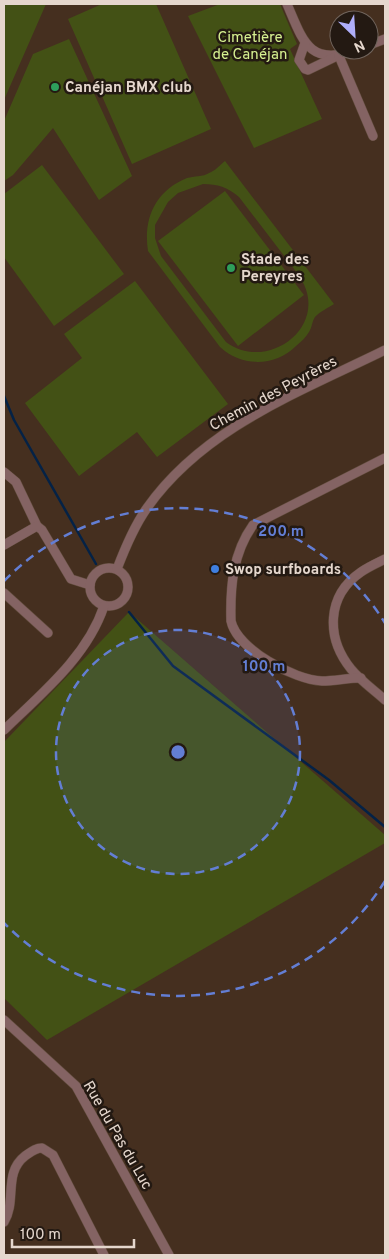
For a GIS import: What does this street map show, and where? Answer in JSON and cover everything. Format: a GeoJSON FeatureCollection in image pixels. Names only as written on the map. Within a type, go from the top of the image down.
{"type":"FeatureCollection","features":[{"type":"Feature","properties":{"kind":"street"},"geometry":{"type":"LineString","coordinates":[[287,4],[304,43],[313,50],[329,54]]}},
{"type":"Feature","properties":{"kind":"street"},"geometry":{"type":"LineString","coordinates":[[304,43],[299,60],[305,69],[308,70],[329,60]]}},
{"type":"Feature","properties":{"kind":"street"},"geometry":{"type":"LineString","coordinates":[[339,60],[373,136]]}},
{"type":"Feature","properties":{"kind":"street","name":"Chemin des Peyrères"},"geometry":{"type":"LineString","coordinates":[[117,569],[136,526],[146,509],[174,474],[200,451],[242,423],[385,350]]}},
{"type":"Feature","properties":{"kind":"street"},"geometry":{"type":"LineString","coordinates":[[361,678],[322,681],[303,677],[265,659],[239,637],[231,621],[235,562],[242,540],[253,525],[385,458]]}},
{"type":"Feature","properties":{"kind":"street"},"geometry":{"type":"LineString","coordinates":[[4,472],[16,482],[37,526],[42,530],[71,579],[90,584]]}},
{"type":"Feature","properties":{"kind":"street"},"geometry":{"type":"LineString","coordinates":[[4,546],[37,526]]}},
{"type":"Feature","properties":{"kind":"street"},"geometry":{"type":"LineString","coordinates":[[385,560],[361,572],[343,588],[334,609],[332,630],[339,652],[361,678],[385,700]]}},
{"type":"Feature","properties":{"kind":"street"},"geometry":{"type":"LineString","coordinates":[[117,569],[126,578],[128,585],[125,597],[117,605],[104,606],[94,600],[90,584],[100,570],[117,569]]}},
{"type":"Feature","properties":{"kind":"street"},"geometry":{"type":"LineString","coordinates":[[4,593],[48,633]]}},
{"type":"Feature","properties":{"kind":"street"},"geometry":{"type":"LineString","coordinates":[[4,730],[73,661],[90,634],[104,606]]}},
{"type":"Feature","properties":{"kind":"street","name":"Rue du Pas du Luc"},"geometry":{"type":"LineString","coordinates":[[4,1020],[76,1086],[169,1255]]}},
{"type":"Feature","properties":{"kind":"street"},"geometry":{"type":"LineString","coordinates":[[4,1222],[8,1214],[13,1169],[18,1161],[33,1150],[42,1148],[53,1155],[104,1255]]}},
{"type":"Feature","properties":{"kind":"green space"},"geometry":{"type":"Polygon","coordinates":[[[4,4],[46,4],[4,100],[4,4]]]}},
{"type":"Feature","properties":{"kind":"green space"},"geometry":{"type":"Polygon","coordinates":[[[102,4],[156,4],[211,129],[132,164],[68,19],[102,4]]]}},
{"type":"Feature","properties":{"kind":"green space","name":"Cimetière de Canéjan"},"geometry":{"type":"Polygon","coordinates":[[[220,4],[280,4],[297,44],[290,49],[322,119],[254,148],[188,16],[220,4]]]}},
{"type":"Feature","properties":{"kind":"green space","name":"Canéjan BMX club"},"geometry":{"type":"Polygon","coordinates":[[[69,39],[132,176],[99,200],[53,128],[13,175],[4,181],[4,121],[33,54],[69,39]]]}},
{"type":"Feature","properties":{"kind":"green space"},"geometry":{"type":"Polygon","coordinates":[[[225,161],[334,304],[315,317],[305,338],[288,353],[268,361],[248,361],[228,354],[220,347],[148,251],[147,228],[159,198],[176,184],[187,178],[207,174],[225,161]],[[208,184],[178,193],[168,202],[155,225],[155,238],[161,256],[226,342],[241,350],[256,352],[271,350],[284,344],[296,334],[304,322],[308,308],[306,289],[301,278],[239,197],[226,188],[208,184]]]}},
{"type":"Feature","properties":{"kind":"green space"},"geometry":{"type":"Polygon","coordinates":[[[42,165],[124,274],[54,326],[4,257],[4,194],[42,165]]]}},
{"type":"Feature","properties":{"kind":"green space","name":"Stade des Pereyres"},"geometry":{"type":"Polygon","coordinates":[[[225,191],[304,295],[238,346],[158,241],[225,191]]]}},
{"type":"Feature","properties":{"kind":"green space"},"geometry":{"type":"Polygon","coordinates":[[[135,281],[228,404],[157,457],[137,432],[79,476],[25,403],[82,358],[64,334],[135,281]]]}},
{"type":"Feature","properties":{"kind":"green space"},"geometry":{"type":"Polygon","coordinates":[[[129,612],[385,835],[385,843],[47,1040],[4,998],[4,742],[129,612]]]}},
{"type":"Feature","properties":{"kind":"waterway"},"geometry":{"type":"LineString","coordinates":[[4,396],[14,420],[96,564]]}},
{"type":"Feature","properties":{"kind":"waterway"},"geometry":{"type":"LineString","coordinates":[[129,612],[173,666],[329,780],[385,827]]}},
{"type":"Feature","properties":{"kind":"place","name":"Canéjan BMX club"},"geometry":{"type":"Point","coordinates":[55,87]}},
{"type":"Feature","properties":{"kind":"place","name":"Stade des Pereyres"},"geometry":{"type":"Point","coordinates":[231,268]}},
{"type":"Feature","properties":{"kind":"place","name":"Swop surfboards"},"geometry":{"type":"Point","coordinates":[215,569]}}]}
